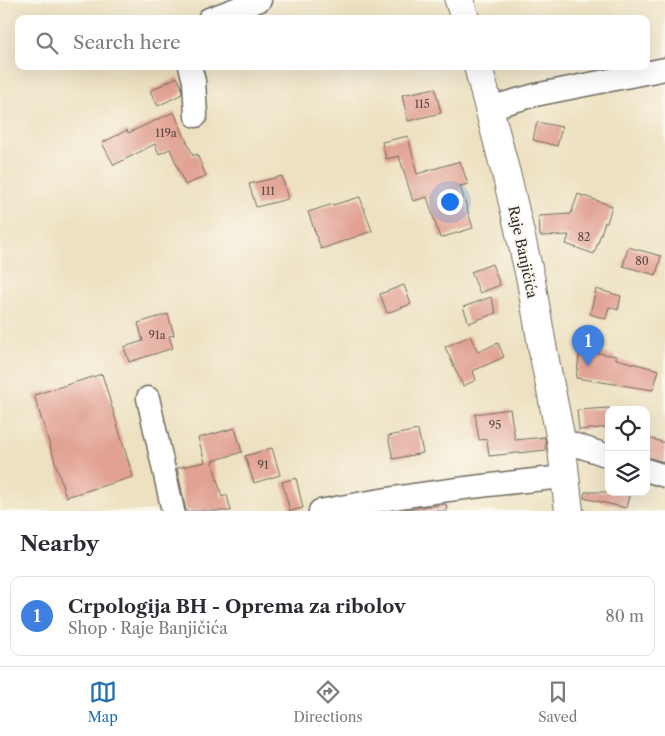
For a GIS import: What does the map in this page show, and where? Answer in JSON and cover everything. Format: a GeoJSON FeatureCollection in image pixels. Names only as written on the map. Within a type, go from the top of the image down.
{"type":"FeatureCollection","features":[{"type":"Feature","properties":{"kind":"main road"},"geometry":{"type":"LineString","coordinates":[[459,0],[464,15]]}},
{"type":"Feature","properties":{"kind":"main road","name":"Raje Banjičića"},"geometry":{"type":"LineString","coordinates":[[479,70],[508,181],[530,281],[561,440],[569,511]]}},
{"type":"Feature","properties":{"kind":"street"},"geometry":{"type":"LineString","coordinates":[[221,15],[260,0]]}},
{"type":"Feature","properties":{"kind":"street"},"geometry":{"type":"LineString","coordinates":[[489,108],[535,96],[665,69]]}},
{"type":"Feature","properties":{"kind":"street"},"geometry":{"type":"LineString","coordinates":[[191,70],[194,81],[196,116]]}},
{"type":"Feature","properties":{"kind":"street"},"geometry":{"type":"LineString","coordinates":[[148,398],[173,511]]}},
{"type":"Feature","properties":{"kind":"street"},"geometry":{"type":"LineString","coordinates":[[561,440],[605,455]]}},
{"type":"Feature","properties":{"kind":"street"},"geometry":{"type":"LineString","coordinates":[[650,471],[665,476]]}},
{"type":"Feature","properties":{"kind":"street"},"geometry":{"type":"LineString","coordinates":[[320,511],[371,501],[447,490],[564,477]]}},
{"type":"Feature","properties":{"kind":"building"},"geometry":{"type":"Polygon","coordinates":[[[177,77],[181,85],[182,94],[158,106],[150,91],[177,77]]]}},
{"type":"Feature","properties":{"kind":"building"},"geometry":{"type":"Polygon","coordinates":[[[435,88],[441,113],[408,121],[402,95],[435,88]]]}},
{"type":"Feature","properties":{"kind":"building"},"geometry":{"type":"Polygon","coordinates":[[[174,112],[193,156],[197,154],[206,176],[185,185],[170,149],[159,154],[155,144],[114,165],[102,143],[127,130],[128,133],[174,112]]]}},
{"type":"Feature","properties":{"kind":"building"},"geometry":{"type":"Polygon","coordinates":[[[537,122],[562,127],[557,146],[533,140],[537,122]]]}},
{"type":"Feature","properties":{"kind":"building"},"geometry":{"type":"Polygon","coordinates":[[[408,136],[417,174],[460,161],[468,184],[460,186],[473,228],[440,238],[427,197],[413,201],[399,156],[386,159],[382,142],[408,136]]]}},
{"type":"Feature","properties":{"kind":"building"},"geometry":{"type":"Polygon","coordinates":[[[282,176],[288,199],[256,207],[249,184],[282,176]]]}},
{"type":"Feature","properties":{"kind":"building"},"geometry":{"type":"Polygon","coordinates":[[[578,194],[612,206],[594,254],[566,244],[569,235],[540,236],[539,216],[571,214],[578,194]]]}},
{"type":"Feature","properties":{"kind":"building"},"geometry":{"type":"Polygon","coordinates":[[[360,197],[372,231],[321,249],[308,212],[360,197]]]}},
{"type":"Feature","properties":{"kind":"building"},"geometry":{"type":"Polygon","coordinates":[[[628,247],[661,256],[656,275],[623,266],[628,247]]]}},
{"type":"Feature","properties":{"kind":"building"},"geometry":{"type":"Polygon","coordinates":[[[492,264],[500,285],[480,293],[471,272],[492,264]]]}},
{"type":"Feature","properties":{"kind":"building"},"geometry":{"type":"Polygon","coordinates":[[[404,285],[411,304],[387,313],[380,294],[404,285]]]}},
{"type":"Feature","properties":{"kind":"building"},"geometry":{"type":"Polygon","coordinates":[[[596,289],[621,296],[618,310],[609,307],[606,319],[590,314],[596,289]]]}},
{"type":"Feature","properties":{"kind":"building"},"geometry":{"type":"Polygon","coordinates":[[[491,297],[496,313],[469,323],[463,307],[491,297]]]}},
{"type":"Feature","properties":{"kind":"building"},"geometry":{"type":"Polygon","coordinates":[[[168,314],[174,335],[169,336],[173,348],[129,362],[124,347],[143,341],[138,323],[168,314]]]}},
{"type":"Feature","properties":{"kind":"building"},"geometry":{"type":"Polygon","coordinates":[[[470,336],[478,352],[498,343],[504,357],[473,371],[476,380],[463,386],[445,347],[470,336]]]}},
{"type":"Feature","properties":{"kind":"building"},"geometry":{"type":"Polygon","coordinates":[[[580,350],[616,356],[616,359],[659,370],[653,390],[576,378],[580,350]]]}},
{"type":"Feature","properties":{"kind":"building"},"geometry":{"type":"Polygon","coordinates":[[[102,374],[133,477],[66,497],[34,395],[102,374]]]}},
{"type":"Feature","properties":{"kind":"building"},"geometry":{"type":"Polygon","coordinates":[[[605,408],[605,427],[579,430],[577,410],[605,408]]]}},
{"type":"Feature","properties":{"kind":"building"},"geometry":{"type":"Polygon","coordinates":[[[510,409],[515,440],[545,437],[546,450],[489,456],[487,439],[479,440],[475,414],[510,409]]]}},
{"type":"Feature","properties":{"kind":"building"},"geometry":{"type":"Polygon","coordinates":[[[235,428],[242,452],[212,461],[222,497],[227,495],[231,511],[186,511],[177,468],[205,462],[198,438],[235,428]]]}},
{"type":"Feature","properties":{"kind":"building"},"geometry":{"type":"Polygon","coordinates":[[[418,430],[423,453],[393,459],[388,436],[418,430]]]}},
{"type":"Feature","properties":{"kind":"building"},"geometry":{"type":"Polygon","coordinates":[[[650,438],[665,443],[665,462],[650,458],[650,438]]]}},
{"type":"Feature","properties":{"kind":"building"},"geometry":{"type":"Polygon","coordinates":[[[272,448],[280,475],[254,483],[245,456],[272,448]]]}},
{"type":"Feature","properties":{"kind":"building"},"geometry":{"type":"Polygon","coordinates":[[[296,478],[303,508],[290,511],[282,482],[296,478]]]}},
{"type":"Feature","properties":{"kind":"building"},"geometry":{"type":"Polygon","coordinates":[[[585,492],[605,492],[605,496],[629,496],[626,508],[584,498],[585,492]]]}},
{"type":"Feature","properties":{"kind":"building"},"geometry":{"type":"Polygon","coordinates":[[[446,504],[447,511],[402,511],[402,510],[446,504]]]}},
{"type":"Feature","properties":{"kind":"place","name":"Crpologija BH - Oprema za ribolov"},"geometry":{"type":"Point","coordinates":[588,366]}}]}
